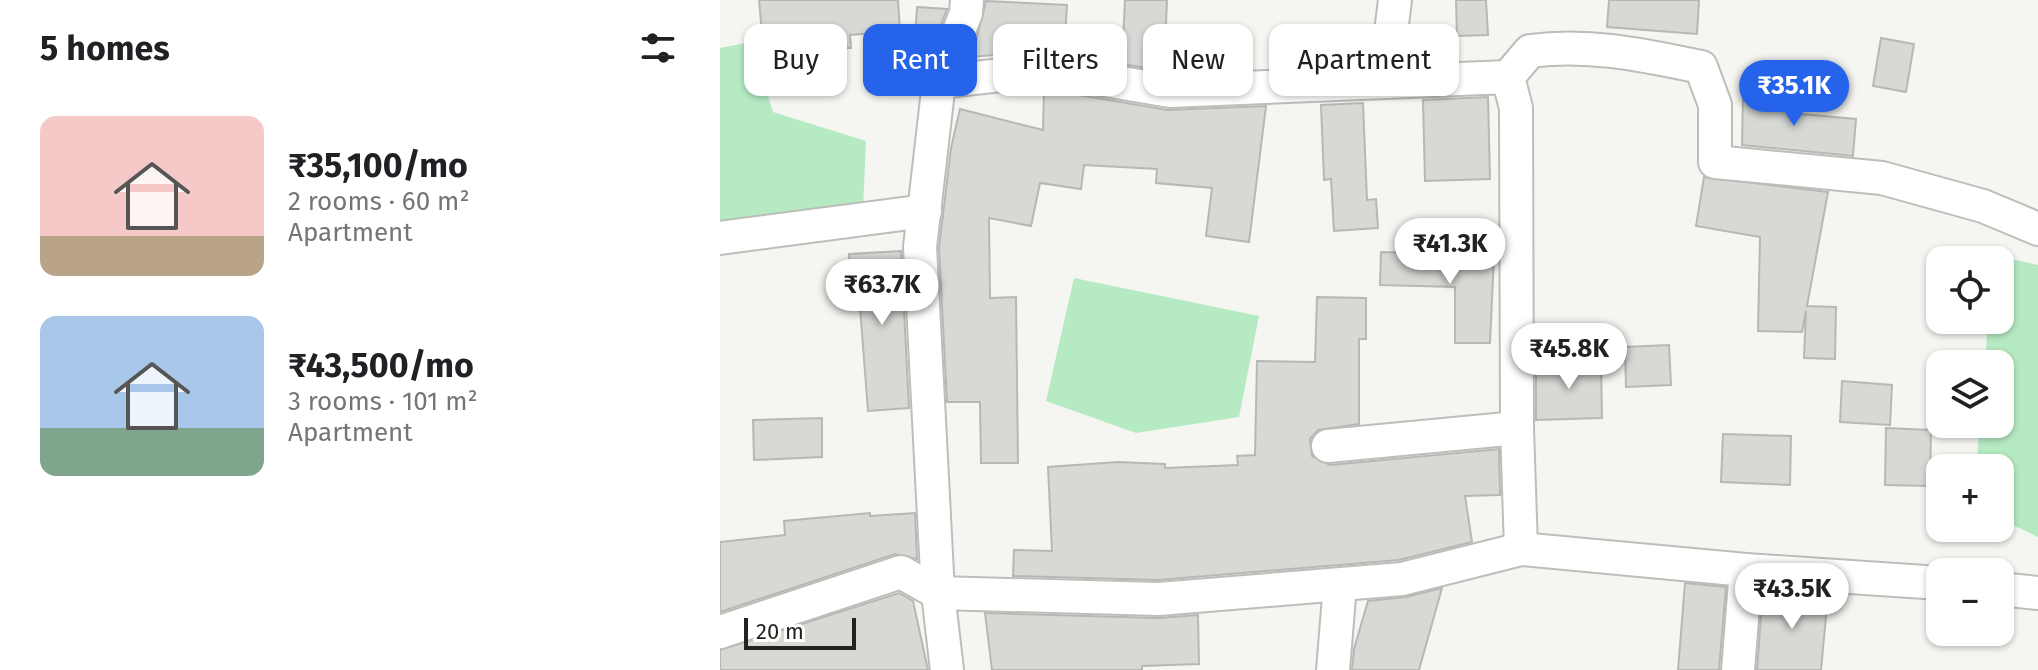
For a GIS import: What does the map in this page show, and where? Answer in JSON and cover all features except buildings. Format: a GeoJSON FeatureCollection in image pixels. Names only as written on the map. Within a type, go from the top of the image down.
{"type":"FeatureCollection","features":[{"type":"Feature","properties":{"kind":"street"},"geometry":{"type":"LineString","coordinates":[[962,24],[967,0]]}},
{"type":"Feature","properties":{"kind":"street"},"geometry":{"type":"LineString","coordinates":[[1392,24],[1395,0]]}},
{"type":"Feature","properties":{"kind":"street"},"geometry":{"type":"LineString","coordinates":[[1459,79],[1508,77],[1530,51],[1557,47],[1623,50],[1701,67],[1715,105],[1715,162],[1882,178],[1983,206],[2038,229]]}},
{"type":"Feature","properties":{"kind":"street"},"geometry":{"type":"LineString","coordinates":[[977,78],[1045,70],[1170,91],[1269,86]]}},
{"type":"Feature","properties":{"kind":"street"},"geometry":{"type":"LineString","coordinates":[[1508,77],[1516,108],[1517,428],[1521,549]]}},
{"type":"Feature","properties":{"kind":"street"},"geometry":{"type":"LineString","coordinates":[[937,96],[920,247],[938,593],[947,670]]}},
{"type":"Feature","properties":{"kind":"street"},"geometry":{"type":"LineString","coordinates":[[720,238],[925,211]]}},
{"type":"Feature","properties":{"kind":"street"},"geometry":{"type":"LineString","coordinates":[[1328,446],[1517,428]]}},
{"type":"Feature","properties":{"kind":"street"},"geometry":{"type":"LineString","coordinates":[[720,632],[901,572],[938,593],[1159,599],[1402,579],[1521,549],[1746,570],[1926,582]]}},
{"type":"Feature","properties":{"kind":"street"},"geometry":{"type":"LineString","coordinates":[[1738,670],[1746,570]]}},
{"type":"Feature","properties":{"kind":"street"},"geometry":{"type":"LineString","coordinates":[[1333,670],[1340,585]]}},
{"type":"Feature","properties":{"kind":"street"},"geometry":{"type":"LineString","coordinates":[[2014,590],[2038,593]]}},
{"type":"Feature","properties":{"kind":"shaded area"},"geometry":{"type":"Polygon","coordinates":[[[744,43],[744,96],[768,96],[773,112],[866,141],[863,210],[720,225],[720,48],[744,43]]]}},
{"type":"Feature","properties":{"kind":"shaded area"},"geometry":{"type":"Polygon","coordinates":[[[2014,260],[2038,265],[2038,537],[2014,526],[2014,454],[1977,454],[1979,438],[2014,438],[2014,350],[1986,350],[1987,334],[2014,334],[2014,260]]]}},
{"type":"Feature","properties":{"kind":"shaded area"},"geometry":{"type":"Polygon","coordinates":[[[1074,278],[1259,316],[1239,417],[1136,433],[1046,401],[1074,278]]]}}]}
